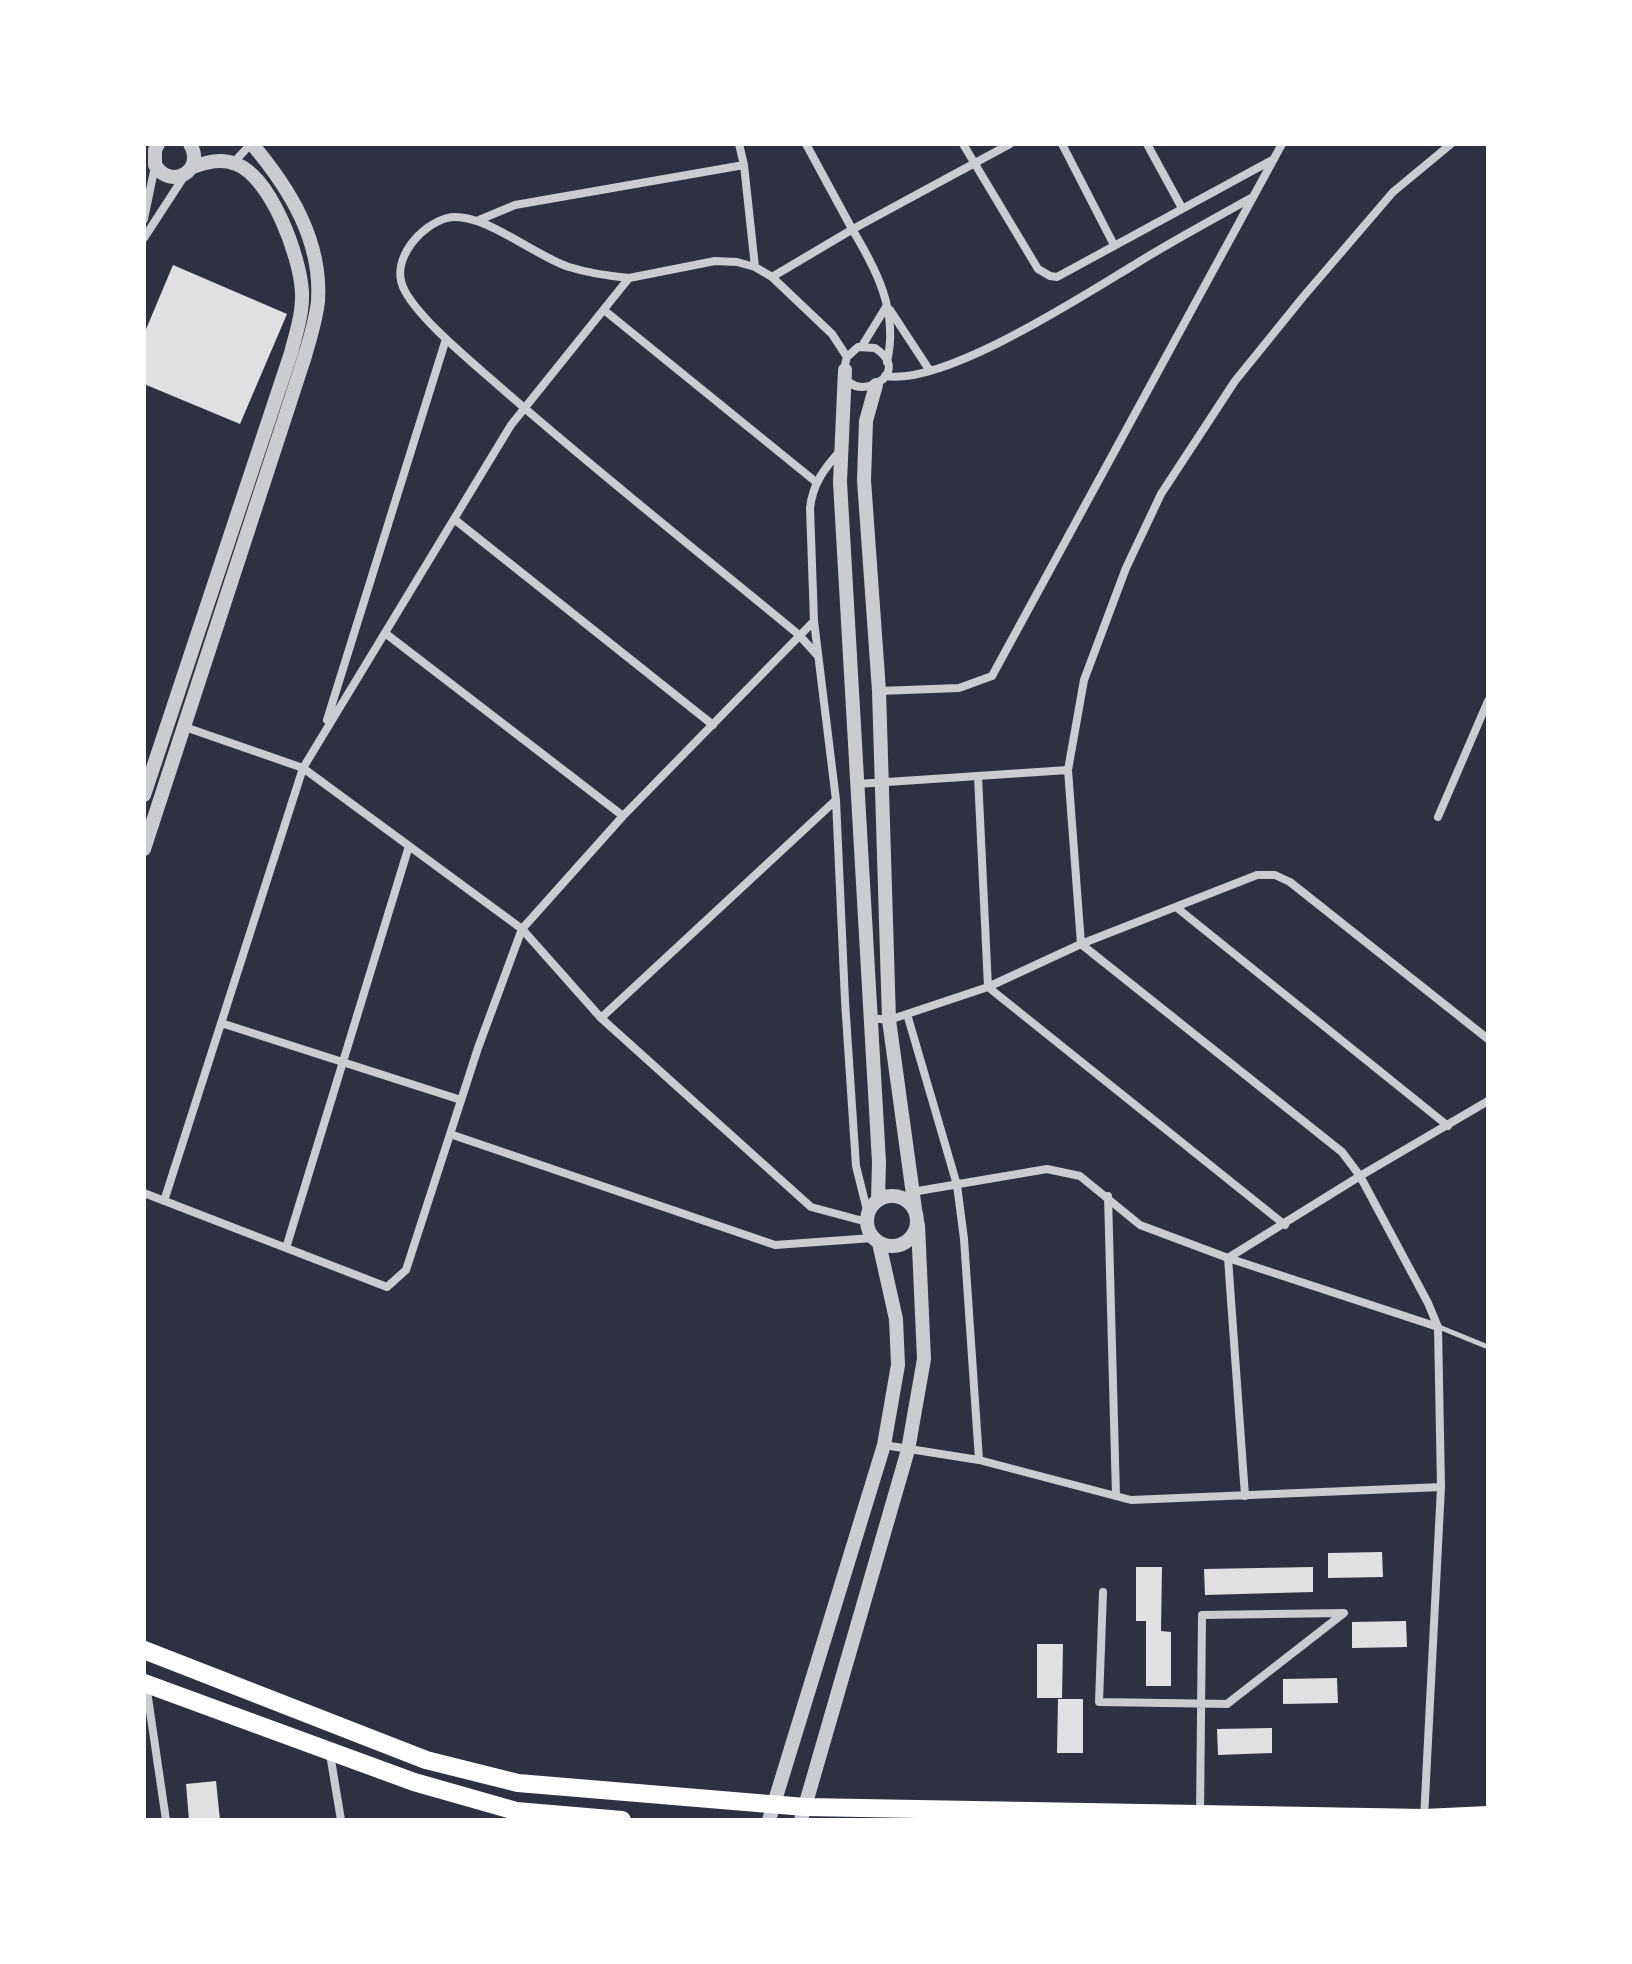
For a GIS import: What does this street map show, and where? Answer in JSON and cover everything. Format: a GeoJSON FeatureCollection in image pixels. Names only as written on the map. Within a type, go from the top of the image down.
{"type":"FeatureCollection","features":[{"type":"Feature","properties":{"kind":"main road"},"geometry":{"type":"LineString","coordinates":[[144,1650],[426,1760],[518,1783],[803,1814],[1424,1819],[1488,1815]]}},
{"type":"Feature","properties":{"kind":"main road"},"geometry":{"type":"LineString","coordinates":[[145,1683],[414,1782],[516,1811],[622,1820]]}},
{"type":"Feature","properties":{"kind":"street"},"geometry":{"type":"LineString","coordinates":[[144,849],[176,724],[299,324],[302,293],[297,261],[285,226],[263,189],[247,171],[233,163],[219,161],[171,178],[164,176],[156,156],[146,144]]}},
{"type":"Feature","properties":{"kind":"street"},"geometry":{"type":"LineString","coordinates":[[144,238],[189,171],[195,152],[190,144]]}},
{"type":"Feature","properties":{"kind":"street"},"geometry":{"type":"LineString","coordinates":[[144,795],[176,724],[305,356],[318,303],[314,249],[289,193],[252,144],[233,163]]}},
{"type":"Feature","properties":{"kind":"street"},"geometry":{"type":"LineString","coordinates":[[739,144],[755,267]]}},
{"type":"Feature","properties":{"kind":"street"},"geometry":{"type":"LineString","coordinates":[[803,1814],[908,1450],[924,1359],[918,1225],[911,1193],[889,1020],[879,691],[863,459],[866,421],[887,363],[891,334],[881,279],[806,144]]}},
{"type":"Feature","properties":{"kind":"street"},"geometry":{"type":"LineString","coordinates":[[963,144],[1034,264],[1043,274],[1050,276],[1063,275],[1274,159]]}},
{"type":"Feature","properties":{"kind":"street"},"geometry":{"type":"LineString","coordinates":[[772,277],[1010,144]]}},
{"type":"Feature","properties":{"kind":"street"},"geometry":{"type":"LineString","coordinates":[[1062,144],[1114,245]]}},
{"type":"Feature","properties":{"kind":"street"},"geometry":{"type":"LineString","coordinates":[[1147,144],[1182,208]]}},
{"type":"Feature","properties":{"kind":"street"},"geometry":{"type":"LineString","coordinates":[[879,691],[959,688],[992,676],[1282,144]]}},
{"type":"Feature","properties":{"kind":"street"},"geometry":{"type":"LineString","coordinates":[[1424,1819],[1441,1487],[1438,1327],[1360,1176],[1342,1152],[1081,944],[1068,770],[1084,680],[1126,568],[1161,494],[1235,381],[1303,297],[1393,192],[1451,144]]}},
{"type":"Feature","properties":{"kind":"street"},"geometry":{"type":"LineString","coordinates":[[144,219],[156,156]]}},
{"type":"Feature","properties":{"kind":"street"},"geometry":{"type":"LineString","coordinates":[[479,220],[515,205],[744,165]]}},
{"type":"Feature","properties":{"kind":"street"},"geometry":{"type":"LineString","coordinates":[[832,334],[846,364],[847,377],[856,386],[870,388],[881,380],[930,371],[1039,322],[1252,197]]}},
{"type":"Feature","properties":{"kind":"street"},"geometry":{"type":"LineString","coordinates":[[818,656],[799,635],[524,408],[446,339],[402,286],[400,264],[412,243],[428,227],[449,217],[479,220],[569,267],[629,278],[715,261],[737,262],[755,267],[772,277],[832,334],[880,351],[887,363]]}},
{"type":"Feature","properties":{"kind":"street"},"geometry":{"type":"LineString","coordinates":[[164,1201],[303,768],[511,425],[629,278]]}},
{"type":"Feature","properties":{"kind":"street"},"geometry":{"type":"LineString","coordinates":[[887,306],[930,371]]}},
{"type":"Feature","properties":{"kind":"street"},"geometry":{"type":"LineString","coordinates":[[868,1218],[878,1200],[879,1162],[840,450],[846,364],[887,306]]}},
{"type":"Feature","properties":{"kind":"street"},"geometry":{"type":"LineString","coordinates":[[604,310],[816,482]]}},
{"type":"Feature","properties":{"kind":"street"},"geometry":{"type":"LineString","coordinates":[[323,735],[446,339]]}},
{"type":"Feature","properties":{"kind":"street"},"geometry":{"type":"LineString","coordinates":[[772,1811],[884,1445],[898,1365],[896,1319],[856,1166],[836,800],[814,621],[810,508],[816,482],[840,450]]}},
{"type":"Feature","properties":{"kind":"street"},"geometry":{"type":"LineString","coordinates":[[454,519],[713,725]]}},
{"type":"Feature","properties":{"kind":"street"},"geometry":{"type":"LineString","coordinates":[[144,1193],[387,1287],[406,1270],[461,1100],[522,929],[623,816],[814,621]]}},
{"type":"Feature","properties":{"kind":"street"},"geometry":{"type":"LineString","coordinates":[[385,633],[623,816]]}},
{"type":"Feature","properties":{"kind":"street"},"geometry":{"type":"LineString","coordinates":[[1438,817],[1488,701]]}},
{"type":"Feature","properties":{"kind":"street"},"geometry":{"type":"LineString","coordinates":[[176,724],[303,768],[522,929],[601,1018],[811,1207],[868,1218]]}},
{"type":"Feature","properties":{"kind":"street"},"geometry":{"type":"LineString","coordinates":[[856,784],[1068,770]]}},
{"type":"Feature","properties":{"kind":"street"},"geometry":{"type":"LineString","coordinates":[[978,776],[988,987],[1285,1225]]}},
{"type":"Feature","properties":{"kind":"street"},"geometry":{"type":"LineString","coordinates":[[601,1018],[836,800]]}},
{"type":"Feature","properties":{"kind":"street"},"geometry":{"type":"LineString","coordinates":[[286,1248],[409,846]]}},
{"type":"Feature","properties":{"kind":"street"},"geometry":{"type":"LineString","coordinates":[[870,1018],[889,1020],[988,987],[1081,944],[1257,875],[1275,875],[1290,882],[1488,1039]]}},
{"type":"Feature","properties":{"kind":"street"},"geometry":{"type":"LineString","coordinates":[[1176,907],[1448,1126]]}},
{"type":"Feature","properties":{"kind":"street"},"geometry":{"type":"LineString","coordinates":[[907,1014],[957,1185],[964,1239],[979,1460]]}},
{"type":"Feature","properties":{"kind":"street"},"geometry":{"type":"LineString","coordinates":[[221,1023],[461,1100]]}},
{"type":"Feature","properties":{"kind":"street"},"geometry":{"type":"LineString","coordinates":[[1228,1258],[1488,1101]]}},
{"type":"Feature","properties":{"kind":"street"},"geometry":{"type":"LineString","coordinates":[[450,1134],[775,1245],[876,1240],[887,1246],[903,1245],[910,1240],[918,1225]]}},
{"type":"Feature","properties":{"kind":"street"},"geometry":{"type":"LineString","coordinates":[[911,1193],[1047,1169],[1080,1176],[1140,1225],[1228,1258],[1438,1327]]}},
{"type":"Feature","properties":{"kind":"street"},"geometry":{"type":"LineString","coordinates":[[1108,1196],[1116,1496]]}},
{"type":"Feature","properties":{"kind":"street"},"geometry":{"type":"LineString","coordinates":[[878,1200],[902,1198],[915,1209]]}},
{"type":"Feature","properties":{"kind":"street"},"geometry":{"type":"LineString","coordinates":[[1228,1258],[1245,1496]]}},
{"type":"Feature","properties":{"kind":"street"},"geometry":{"type":"LineString","coordinates":[[884,1445],[979,1460],[1131,1500],[1441,1487]]}},
{"type":"Feature","properties":{"kind":"street"},"geometry":{"type":"LineString","coordinates":[[1103,1592],[1099,1702],[1201,1705],[1227,1704],[1344,1613],[1202,1615],[1201,1705],[1200,1817]]}},
{"type":"Feature","properties":{"kind":"street"},"geometry":{"type":"LineString","coordinates":[[145,1683],[166,1820]]}},
{"type":"Feature","properties":{"kind":"street"},"geometry":{"type":"LineString","coordinates":[[330,1752],[341,1820]]}},
{"type":"Feature","properties":{"kind":"lane"},"geometry":{"type":"LineString","coordinates":[[1438,1327],[1488,1347]]}},
{"type":"Feature","properties":{"kind":"building"},"geometry":{"type":"Polygon","coordinates":[[[173,265],[287,314],[240,424],[144,384],[144,334],[173,265]]]}},
{"type":"Feature","properties":{"kind":"building"},"geometry":{"type":"Polygon","coordinates":[[[1382,1552],[1383,1577],[1328,1578],[1328,1553],[1382,1552]]]}},
{"type":"Feature","properties":{"kind":"building"},"geometry":{"type":"Polygon","coordinates":[[[1136,1567],[1162,1567],[1161,1631],[1171,1632],[1171,1686],[1146,1686],[1146,1621],[1136,1621],[1136,1567]]]}},
{"type":"Feature","properties":{"kind":"building"},"geometry":{"type":"Polygon","coordinates":[[[1313,1567],[1313,1592],[1205,1595],[1204,1569],[1313,1567]]]}},
{"type":"Feature","properties":{"kind":"building"},"geometry":{"type":"Polygon","coordinates":[[[1406,1621],[1407,1647],[1352,1648],[1352,1622],[1406,1621]]]}},
{"type":"Feature","properties":{"kind":"building"},"geometry":{"type":"Polygon","coordinates":[[[1037,1644],[1063,1644],[1062,1698],[1037,1698],[1037,1644]]]}},
{"type":"Feature","properties":{"kind":"building"},"geometry":{"type":"Polygon","coordinates":[[[1337,1678],[1338,1703],[1283,1704],[1283,1679],[1337,1678]]]}},
{"type":"Feature","properties":{"kind":"building"},"geometry":{"type":"Polygon","coordinates":[[[1058,1699],[1083,1699],[1083,1753],[1057,1753],[1058,1699]]]}},
{"type":"Feature","properties":{"kind":"building"},"geometry":{"type":"Polygon","coordinates":[[[1272,1728],[1272,1753],[1218,1755],[1217,1729],[1272,1728]]]}},
{"type":"Feature","properties":{"kind":"building"},"geometry":{"type":"Polygon","coordinates":[[[216,1781],[220,1820],[189,1820],[186,1784],[216,1781]]]}}]}
